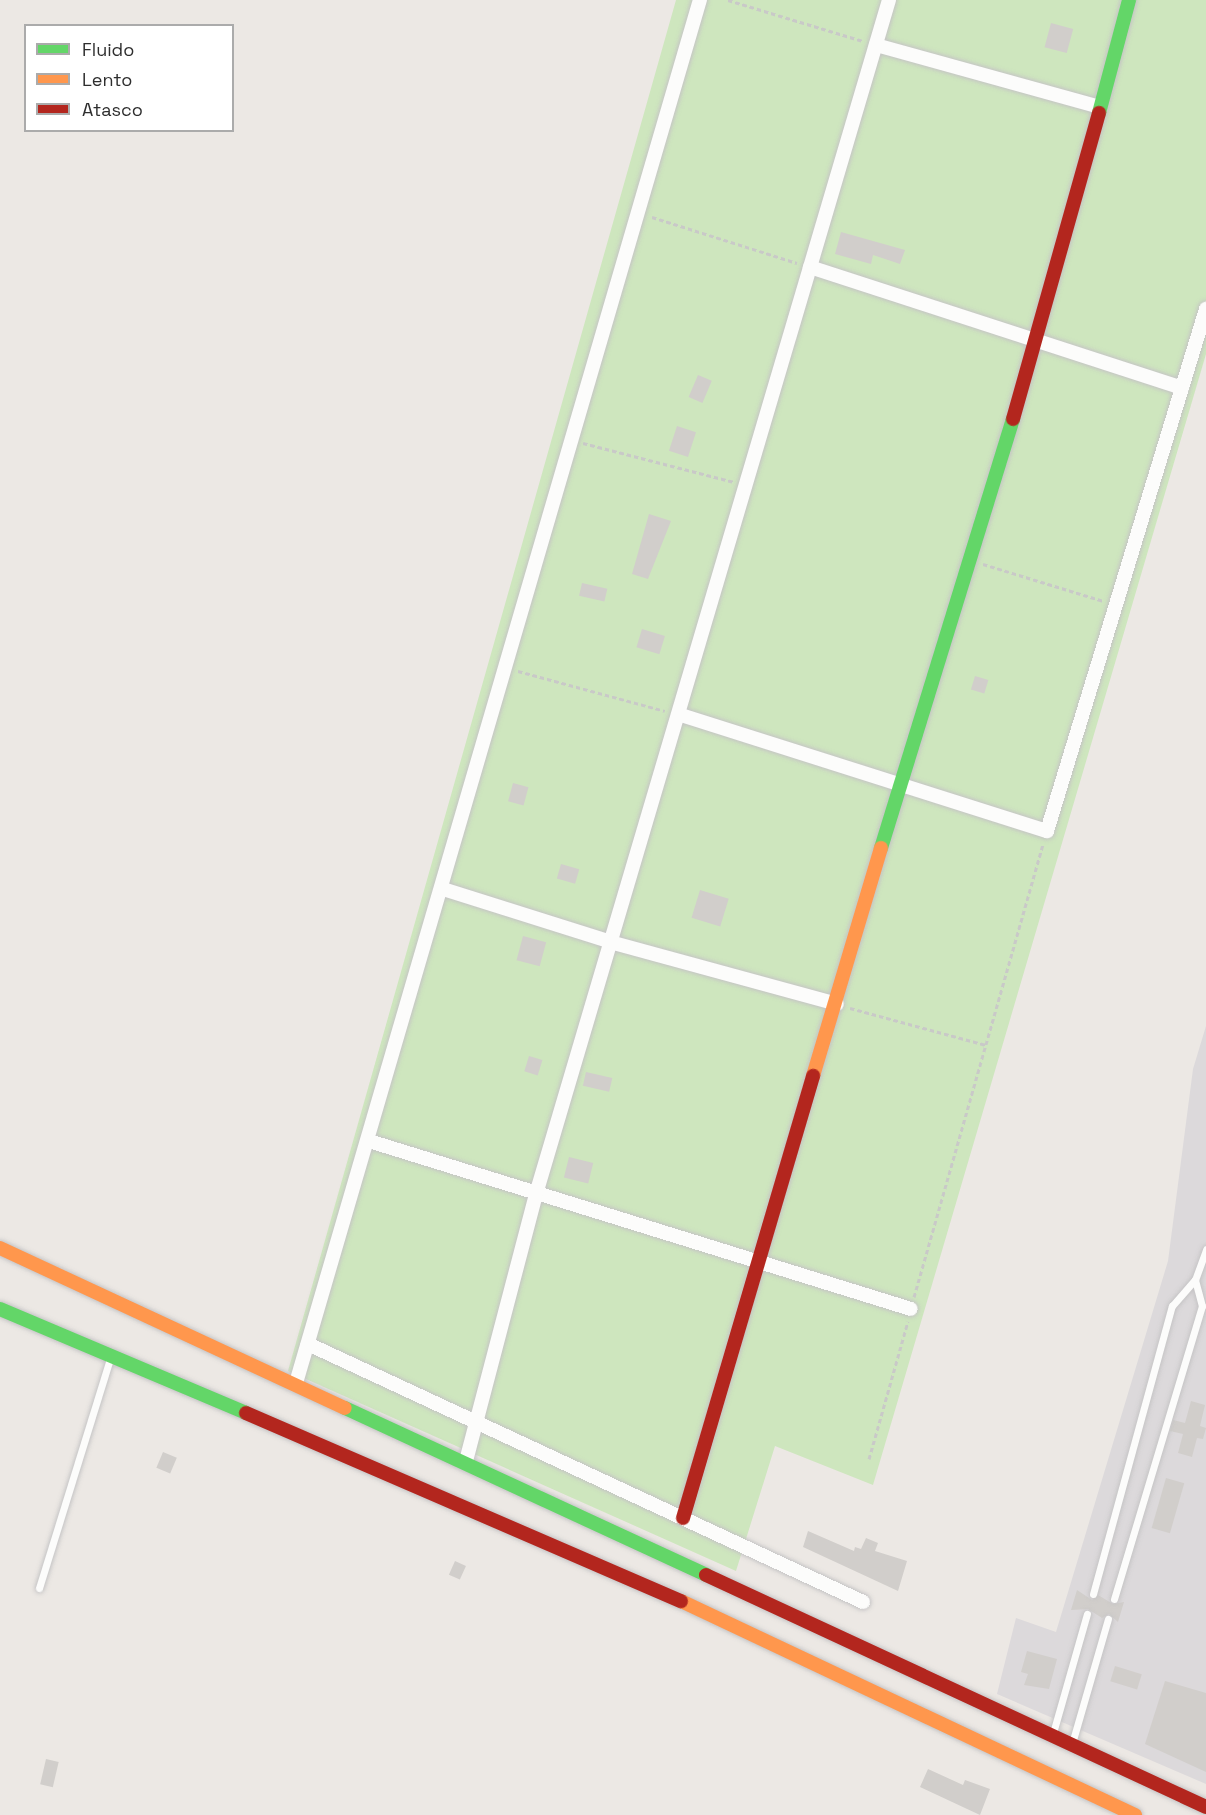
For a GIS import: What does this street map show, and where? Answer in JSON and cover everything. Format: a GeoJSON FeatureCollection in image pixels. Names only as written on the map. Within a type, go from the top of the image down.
{"type":"FeatureCollection","features":[{"type":"Feature","properties":{"kind":"main road"},"geometry":{"type":"LineString","coordinates":[[683,1518],[837,1004],[900,783],[1037,343],[1129,0]]}},
{"type":"Feature","properties":{"kind":"main road"},"geometry":{"type":"LineString","coordinates":[[0,1248],[466,1461],[1206,1807]]}},
{"type":"Feature","properties":{"kind":"main road"},"geometry":{"type":"LineString","coordinates":[[0,1309],[587,1557],[1135,1815]]}},
{"type":"Feature","properties":{"kind":"street"},"geometry":{"type":"LineString","coordinates":[[296,1383],[443,889],[700,0]]}},
{"type":"Feature","properties":{"kind":"street"},"geometry":{"type":"LineString","coordinates":[[466,1461],[536,1194],[614,943],[889,0]]}},
{"type":"Feature","properties":{"kind":"street"},"geometry":{"type":"LineString","coordinates":[[876,45],[1099,107]]}},
{"type":"Feature","properties":{"kind":"street"},"geometry":{"type":"LineString","coordinates":[[810,267],[1037,343],[1182,388]]}},
{"type":"Feature","properties":{"kind":"street"},"geometry":{"type":"LineString","coordinates":[[681,715],[1047,831],[1206,309]]}},
{"type":"Feature","properties":{"kind":"street"},"geometry":{"type":"LineString","coordinates":[[443,889],[614,943],[837,1004]]}},
{"type":"Feature","properties":{"kind":"street"},"geometry":{"type":"LineString","coordinates":[[369,1141],[911,1309]]}},
{"type":"Feature","properties":{"kind":"street"},"geometry":{"type":"LineString","coordinates":[[308,1344],[478,1420],[863,1602]]}},
{"type":"Feature","properties":{"kind":"lane"},"geometry":{"type":"LineString","coordinates":[[1093,1594],[1172,1306],[1195,1280],[1206,1249]]}},
{"type":"Feature","properties":{"kind":"lane"},"geometry":{"type":"LineString","coordinates":[[1195,1280],[1206,1285]]}},
{"type":"Feature","properties":{"kind":"lane"},"geometry":{"type":"LineString","coordinates":[[1114,1599],[1202,1306],[1195,1280]]}},
{"type":"Feature","properties":{"kind":"lane"},"geometry":{"type":"LineString","coordinates":[[39,1588],[112,1355]]}},
{"type":"Feature","properties":{"kind":"lane"},"geometry":{"type":"LineString","coordinates":[[1052,1736],[1087,1614]]}},
{"type":"Feature","properties":{"kind":"lane"},"geometry":{"type":"LineString","coordinates":[[1072,1745],[1108,1619]]}},
{"type":"Feature","properties":{"kind":"path"},"geometry":{"type":"LineString","coordinates":[[728,0],[876,45]]}},
{"type":"Feature","properties":{"kind":"path"},"geometry":{"type":"LineString","coordinates":[[639,212],[810,267]]}},
{"type":"Feature","properties":{"kind":"path"},"geometry":{"type":"LineString","coordinates":[[573,440],[747,485]]}},
{"type":"Feature","properties":{"kind":"path"},"geometry":{"type":"LineString","coordinates":[[970,559],[1116,605]]}},
{"type":"Feature","properties":{"kind":"path"},"geometry":{"type":"LineString","coordinates":[[507,668],[681,715]]}},
{"type":"Feature","properties":{"kind":"path"},"geometry":{"type":"LineString","coordinates":[[868,1458],[1047,831]]}},
{"type":"Feature","properties":{"kind":"path"},"geometry":{"type":"LineString","coordinates":[[837,1004],[986,1045]]}},
{"type":"Feature","properties":{"kind":"shaded area"},"geometry":{"type":"Polygon","coordinates":[[[1206,1026],[1206,1784],[997,1694],[1016,1618],[1056,1632],[1168,1261],[1193,1069],[1206,1026]]]}},
{"type":"Feature","properties":{"kind":"green space"},"geometry":{"type":"Polygon","coordinates":[[[676,0],[1206,0],[1206,354],[873,1485],[775,1446],[736,1571],[288,1371],[676,0]]]}},
{"type":"Feature","properties":{"kind":"building"},"geometry":{"type":"Polygon","coordinates":[[[1051,23],[1073,29],[1067,53],[1045,47],[1051,23]]]}},
{"type":"Feature","properties":{"kind":"building"},"geometry":{"type":"Polygon","coordinates":[[[841,232],[905,250],[900,264],[873,255],[871,264],[835,254],[841,232]]]}},
{"type":"Feature","properties":{"kind":"building"},"geometry":{"type":"Polygon","coordinates":[[[698,375],[712,381],[702,403],[689,397],[698,375]]]}},
{"type":"Feature","properties":{"kind":"building"},"geometry":{"type":"Polygon","coordinates":[[[677,426],[696,432],[688,457],[669,451],[677,426]]]}},
{"type":"Feature","properties":{"kind":"building"},"geometry":{"type":"Polygon","coordinates":[[[649,514],[671,521],[648,579],[632,574],[649,514]]]}},
{"type":"Feature","properties":{"kind":"building"},"geometry":{"type":"Polygon","coordinates":[[[582,583],[607,589],[604,602],[579,596],[582,583]]]}},
{"type":"Feature","properties":{"kind":"building"},"geometry":{"type":"Polygon","coordinates":[[[642,629],[665,636],[659,654],[636,647],[642,629]]]}},
{"type":"Feature","properties":{"kind":"building"},"geometry":{"type":"Polygon","coordinates":[[[975,676],[988,680],[984,693],[971,689],[975,676]]]}},
{"type":"Feature","properties":{"kind":"building"},"geometry":{"type":"Polygon","coordinates":[[[513,783],[528,787],[524,805],[508,801],[513,783]]]}},
{"type":"Feature","properties":{"kind":"building"},"geometry":{"type":"Polygon","coordinates":[[[561,864],[579,869],[575,884],[557,878],[561,864]]]}},
{"type":"Feature","properties":{"kind":"building"},"geometry":{"type":"Polygon","coordinates":[[[700,890],[729,899],[720,927],[692,918],[700,890]]]}},
{"type":"Feature","properties":{"kind":"building"},"geometry":{"type":"Polygon","coordinates":[[[523,936],[546,942],[540,966],[517,960],[523,936]]]}},
{"type":"Feature","properties":{"kind":"building"},"geometry":{"type":"Polygon","coordinates":[[[529,1056],[542,1060],[538,1075],[524,1071],[529,1056]]]}},
{"type":"Feature","properties":{"kind":"building"},"geometry":{"type":"Polygon","coordinates":[[[586,1072],[612,1078],[609,1092],[583,1086],[586,1072]]]}},
{"type":"Feature","properties":{"kind":"building"},"geometry":{"type":"Polygon","coordinates":[[[569,1157],[593,1163],[588,1183],[564,1177],[569,1157]]]}},
{"type":"Feature","properties":{"kind":"building"},"geometry":{"type":"Polygon","coordinates":[[[1191,1401],[1205,1405],[1200,1426],[1206,1428],[1203,1439],[1197,1438],[1192,1457],[1178,1453],[1183,1434],[1170,1431],[1173,1420],[1185,1423],[1191,1401]]]}},
{"type":"Feature","properties":{"kind":"building"},"geometry":{"type":"Polygon","coordinates":[[[163,1452],[177,1458],[170,1474],[156,1468],[163,1452]]]}},
{"type":"Feature","properties":{"kind":"building"},"geometry":{"type":"Polygon","coordinates":[[[1166,1478],[1184,1483],[1170,1533],[1152,1528],[1166,1478]]]}},
{"type":"Feature","properties":{"kind":"building"},"geometry":{"type":"Polygon","coordinates":[[[808,1531],[854,1551],[855,1547],[861,1549],[866,1538],[878,1543],[875,1551],[907,1561],[898,1591],[803,1547],[808,1531]]]}},
{"type":"Feature","properties":{"kind":"building"},"geometry":{"type":"Polygon","coordinates":[[[455,1561],[466,1566],[460,1580],[449,1575],[455,1561]]]}},
{"type":"Feature","properties":{"kind":"building"},"geometry":{"type":"Polygon","coordinates":[[[1077,1590],[1092,1600],[1098,1595],[1113,1604],[1124,1602],[1118,1622],[1109,1614],[1102,1618],[1088,1609],[1071,1610],[1077,1590]]]}},
{"type":"Feature","properties":{"kind":"building"},"geometry":{"type":"Polygon","coordinates":[[[1027,1651],[1057,1659],[1049,1689],[1024,1685],[1028,1674],[1021,1672],[1027,1651]]]}},
{"type":"Feature","properties":{"kind":"building"},"geometry":{"type":"Polygon","coordinates":[[[1115,1666],[1142,1674],[1137,1689],[1110,1681],[1115,1666]]]}},
{"type":"Feature","properties":{"kind":"building"},"geometry":{"type":"Polygon","coordinates":[[[1165,1681],[1206,1693],[1206,1772],[1145,1744],[1165,1681]]]}},
{"type":"Feature","properties":{"kind":"building"},"geometry":{"type":"Polygon","coordinates":[[[46,1759],[59,1762],[53,1787],[40,1784],[46,1759]]]}},
{"type":"Feature","properties":{"kind":"building"},"geometry":{"type":"Polygon","coordinates":[[[928,1769],[963,1785],[965,1780],[990,1789],[980,1815],[920,1787],[928,1769]]]}},
{"type":"Feature","properties":{"kind":"traffic: fast"},"geometry":{"type":"LineString","coordinates":[[1099,113],[1129,0]]}},
{"type":"Feature","properties":{"kind":"traffic: fast"},"geometry":{"type":"LineString","coordinates":[[881,848],[1013,419]]}},
{"type":"Feature","properties":{"kind":"traffic: fast"},"geometry":{"type":"LineString","coordinates":[[0,1309],[246,1413]]}},
{"type":"Feature","properties":{"kind":"traffic: fast"},"geometry":{"type":"LineString","coordinates":[[345,1408],[706,1575]]}},
{"type":"Feature","properties":{"kind":"traffic: slow"},"geometry":{"type":"LineString","coordinates":[[813,1076],[881,848]]}},
{"type":"Feature","properties":{"kind":"traffic: slow"},"geometry":{"type":"LineString","coordinates":[[0,1248],[345,1408]]}},
{"type":"Feature","properties":{"kind":"traffic: slow"},"geometry":{"type":"LineString","coordinates":[[681,1601],[1135,1815]]}},
{"type":"Feature","properties":{"kind":"traffic: jam"},"geometry":{"type":"LineString","coordinates":[[1013,419],[1099,113]]}},
{"type":"Feature","properties":{"kind":"traffic: jam"},"geometry":{"type":"LineString","coordinates":[[683,1518],[813,1076]]}},
{"type":"Feature","properties":{"kind":"traffic: jam"},"geometry":{"type":"LineString","coordinates":[[246,1413],[681,1601]]}},
{"type":"Feature","properties":{"kind":"traffic: jam"},"geometry":{"type":"LineString","coordinates":[[706,1575],[1206,1807]]}}]}
